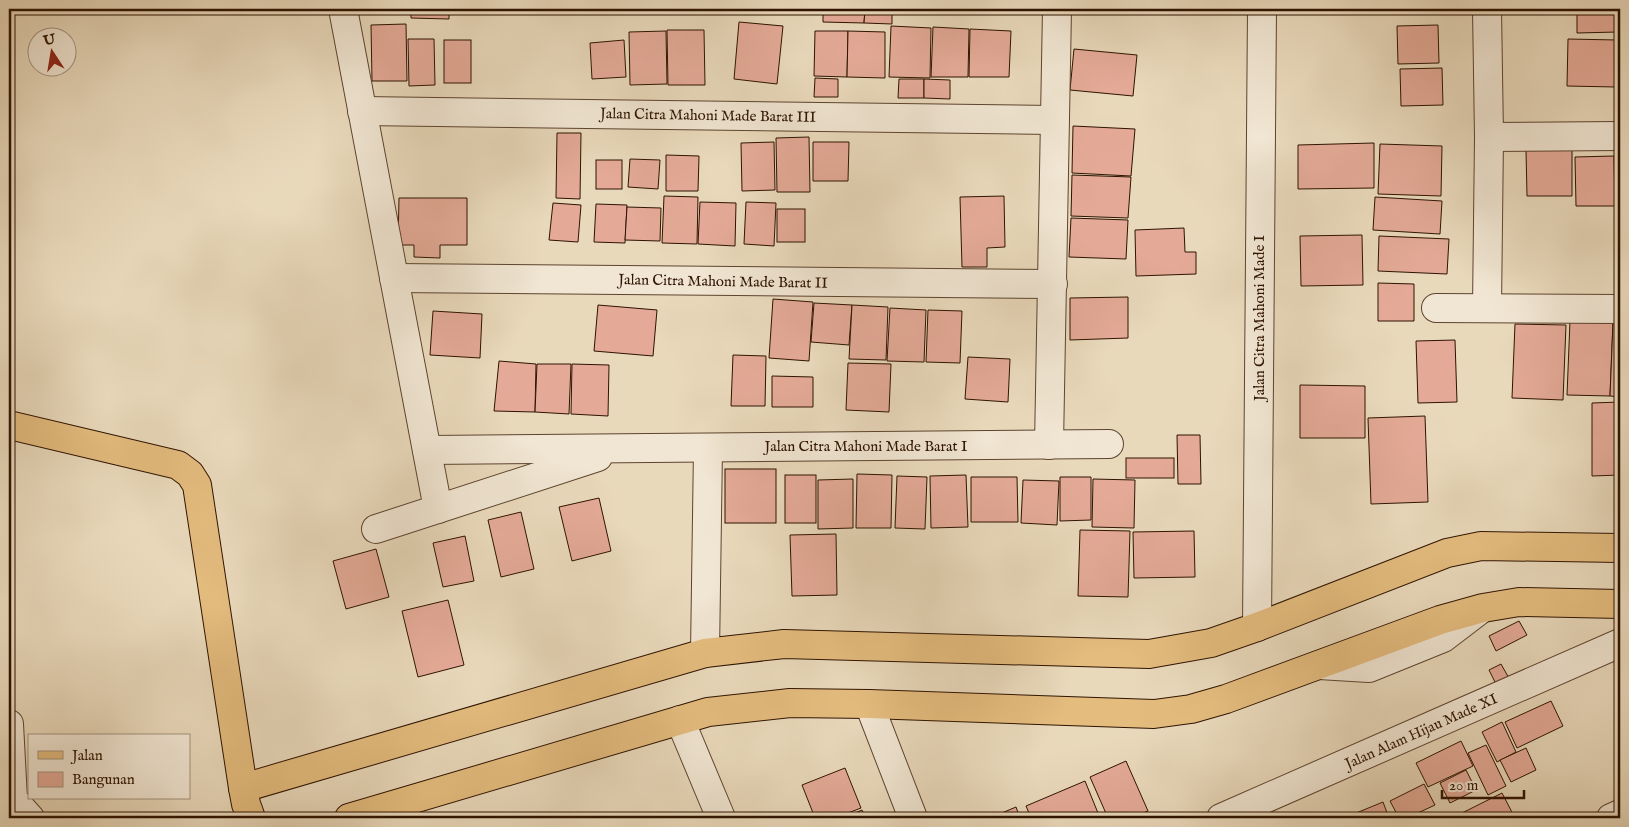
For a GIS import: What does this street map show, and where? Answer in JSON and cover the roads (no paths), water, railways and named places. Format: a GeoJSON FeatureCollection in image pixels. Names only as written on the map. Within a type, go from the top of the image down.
{"type":"FeatureCollection","features":[{"type":"Feature","properties":{"kind":"main road"},"geometry":{"type":"LineString","coordinates":[[9,425],[178,466],[190,474],[196,485],[243,788],[251,818]]}},
{"type":"Feature","properties":{"kind":"main road"},"geometry":{"type":"LineString","coordinates":[[243,788],[704,653],[784,644],[1149,654],[1211,642],[1257,627],[1447,553],[1481,546],[1620,548]]}},
{"type":"Feature","properties":{"kind":"main road"},"geometry":{"type":"LineString","coordinates":[[349,818],[708,712],[790,703],[1154,714],[1190,709],[1226,699],[1440,620],[1482,608],[1519,602],[1620,604]]}},
{"type":"Feature","properties":{"kind":"street"},"geometry":{"type":"LineString","coordinates":[[343,9],[438,509]]}},
{"type":"Feature","properties":{"kind":"street"},"geometry":{"type":"LineString","coordinates":[[1049,445],[1057,9]]}},
{"type":"Feature","properties":{"kind":"street","name":"Jalan Citra Mahoni Made I"},"geometry":{"type":"LineString","coordinates":[[1257,627],[1262,9]]}},
{"type":"Feature","properties":{"kind":"street"},"geometry":{"type":"LineString","coordinates":[[1486,308],[1489,138],[1487,9]]}},
{"type":"Feature","properties":{"kind":"street","name":"Jalan Citra Mahoni Made Barat III"},"geometry":{"type":"LineString","coordinates":[[362,110],[1054,120]]}},
{"type":"Feature","properties":{"kind":"street"},"geometry":{"type":"LineString","coordinates":[[1489,138],[1620,136]]}},
{"type":"Feature","properties":{"kind":"street","name":"Jalan Citra Mahoni Made Barat II"},"geometry":{"type":"LineString","coordinates":[[394,278],[1053,284]]}},
{"type":"Feature","properties":{"kind":"street"},"geometry":{"type":"LineString","coordinates":[[1436,308],[1620,309]]}},
{"type":"Feature","properties":{"kind":"street","name":"Jalan Citra Mahoni Made Barat I"},"geometry":{"type":"LineString","coordinates":[[427,450],[1109,444]]}},
{"type":"Feature","properties":{"kind":"street","name":"Jalan Citra Mahoni Made Barat I"},"geometry":{"type":"LineString","coordinates":[[376,529],[624,448]]}},
{"type":"Feature","properties":{"kind":"street"},"geometry":{"type":"LineString","coordinates":[[704,653],[708,448]]}},
{"type":"Feature","properties":{"kind":"street","name":"Jalan Alam Hijau Made XI"},"geometry":{"type":"LineString","coordinates":[[1221,818],[1620,643]]}},
{"type":"Feature","properties":{"kind":"street"},"geometry":{"type":"LineString","coordinates":[[869,704],[913,818]]}},
{"type":"Feature","properties":{"kind":"street"},"geometry":{"type":"LineString","coordinates":[[680,720],[721,818]]}},
{"type":"Feature","properties":{"kind":"street"},"geometry":{"type":"LineString","coordinates":[[9,724],[17,806]]}},
{"type":"Feature","properties":{"kind":"street"},"geometry":{"type":"LineString","coordinates":[[1611,818],[1620,814]]}}]}
